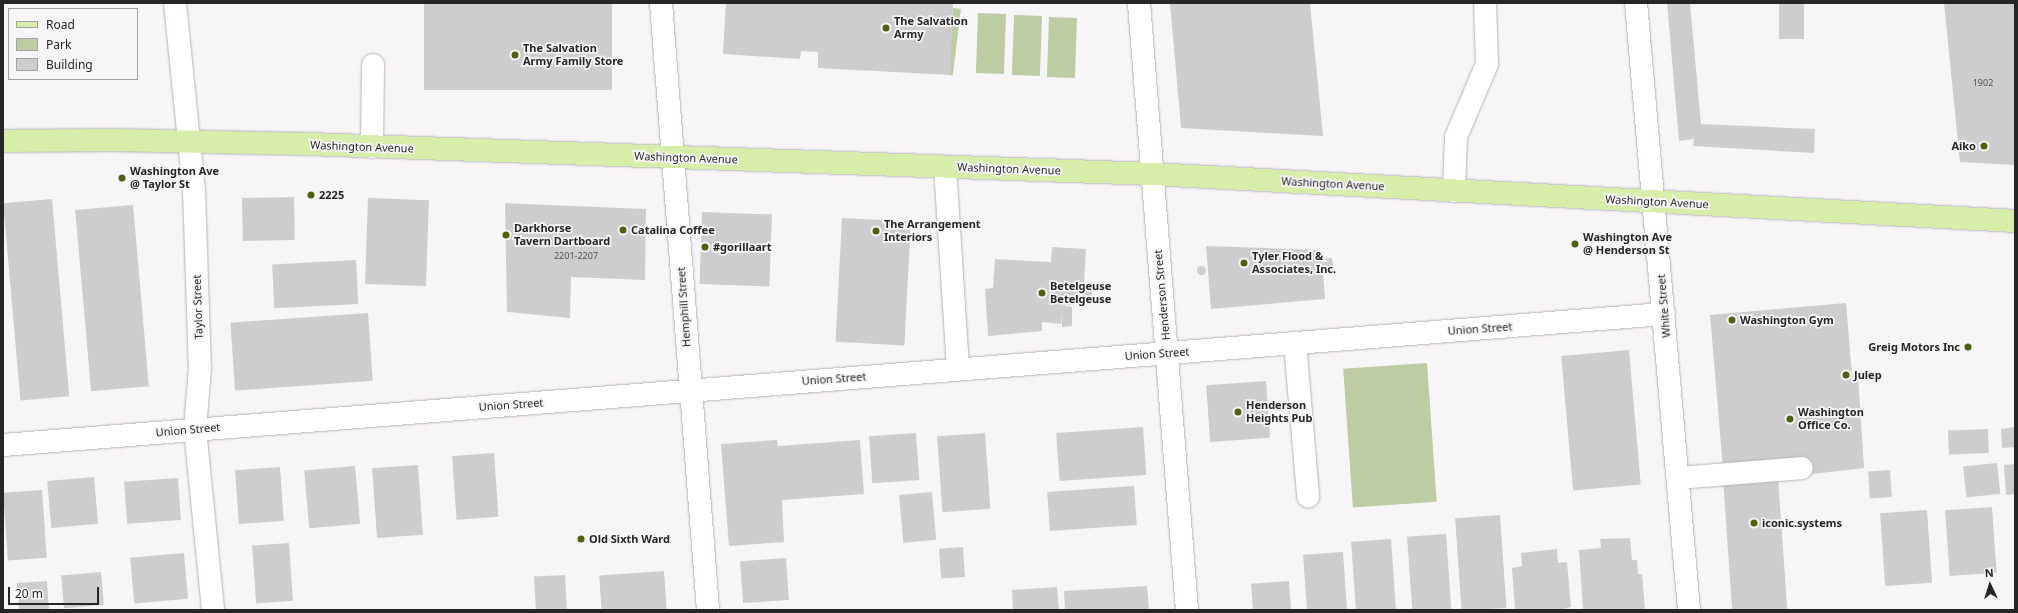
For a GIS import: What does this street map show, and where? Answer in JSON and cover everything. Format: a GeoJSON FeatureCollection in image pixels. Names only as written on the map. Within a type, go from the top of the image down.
{"type":"FeatureCollection","features":[{"type":"Feature","properties":{"kind":"main road","name":"Washington Avenue"},"geometry":{"type":"LineString","coordinates":[[3,140],[188,141],[1153,174],[2015,221]]}},
{"type":"Feature","properties":{"kind":"street","name":"Taylor Street"},"geometry":{"type":"LineString","coordinates":[[175,3],[194,190],[200,368],[195,429],[213,610]]}},
{"type":"Feature","properties":{"kind":"street","name":"Hemphill Street"},"geometry":{"type":"LineString","coordinates":[[661,3],[708,610]]}},
{"type":"Feature","properties":{"kind":"street","name":"Henderson Street"},"geometry":{"type":"LineString","coordinates":[[1139,3],[1187,610]]}},
{"type":"Feature","properties":{"kind":"street"},"geometry":{"type":"LineString","coordinates":[[1454,191],[1456,137],[1487,64],[1485,3]]}},
{"type":"Feature","properties":{"kind":"street","name":"White Street"},"geometry":{"type":"LineString","coordinates":[[1636,3],[1689,610]]}},
{"type":"Feature","properties":{"kind":"street"},"geometry":{"type":"LineString","coordinates":[[372,147],[373,65]]}},
{"type":"Feature","properties":{"kind":"street"},"geometry":{"type":"LineString","coordinates":[[945,167],[958,370]]}},
{"type":"Feature","properties":{"kind":"street","name":"Union Street"},"geometry":{"type":"LineString","coordinates":[[3,445],[1664,314]]}},
{"type":"Feature","properties":{"kind":"street"},"geometry":{"type":"LineString","coordinates":[[1294,344],[1308,496]]}},
{"type":"Feature","properties":{"kind":"street"},"geometry":{"type":"LineString","coordinates":[[1678,478],[1802,468]]}},
{"type":"Feature","properties":{"kind":"green space"},"geometry":{"type":"Polygon","coordinates":[[[953,8],[961,9],[953,75],[945,75],[953,8]]]}},
{"type":"Feature","properties":{"kind":"green space"},"geometry":{"type":"Polygon","coordinates":[[[978,13],[1006,14],[1004,74],[976,73],[978,13]]]}},
{"type":"Feature","properties":{"kind":"green space"},"geometry":{"type":"Polygon","coordinates":[[[1014,15],[1042,16],[1040,76],[1012,75],[1014,15]]]}},
{"type":"Feature","properties":{"kind":"green space"},"geometry":{"type":"Polygon","coordinates":[[[1049,17],[1077,18],[1075,78],[1047,77],[1049,17]]]}},
{"type":"Feature","properties":{"kind":"green space"},"geometry":{"type":"Polygon","coordinates":[[[1427,363],[1437,502],[1353,508],[1343,369],[1427,363]]]}},
{"type":"Feature","properties":{"kind":"building","name":"The Salvation Army Family Store"},"geometry":{"type":"Polygon","coordinates":[[[424,3],[612,3],[612,90],[424,90],[424,3]]]}},
{"type":"Feature","properties":{"kind":"building","name":"The Salvation Army"},"geometry":{"type":"Polygon","coordinates":[[[726,3],[953,3],[950,75],[818,68],[818,52],[801,51],[800,59],[723,54],[726,3]]]}},
{"type":"Feature","properties":{"kind":"building"},"geometry":{"type":"Polygon","coordinates":[[[1170,3],[1310,3],[1323,136],[1181,128],[1170,3]]]}},
{"type":"Feature","properties":{"kind":"building"},"geometry":{"type":"Polygon","coordinates":[[[1667,3],[1690,3],[1701,124],[1815,129],[1814,153],[1693,146],[1694,139],[1679,141],[1667,3]]]}},
{"type":"Feature","properties":{"kind":"building"},"geometry":{"type":"Polygon","coordinates":[[[1779,3],[1804,3],[1804,39],[1779,39],[1779,3]]]}},
{"type":"Feature","properties":{"kind":"building"},"geometry":{"type":"Polygon","coordinates":[[[1944,3],[2015,3],[2015,165],[1960,162],[1944,3]]]}},
{"type":"Feature","properties":{"kind":"building"},"geometry":{"type":"Polygon","coordinates":[[[294,197],[295,240],[243,241],[242,198],[294,197]]]}},
{"type":"Feature","properties":{"kind":"building"},"geometry":{"type":"Polygon","coordinates":[[[368,198],[429,200],[426,286],[365,284],[368,198]]]}},
{"type":"Feature","properties":{"kind":"building"},"geometry":{"type":"Polygon","coordinates":[[[52,199],[69,396],[20,401],[3,203],[52,199]]]}},
{"type":"Feature","properties":{"kind":"building"},"geometry":{"type":"Polygon","coordinates":[[[505,203],[646,209],[645,280],[571,277],[570,318],[507,312],[505,203]]]}},
{"type":"Feature","properties":{"kind":"building"},"geometry":{"type":"Polygon","coordinates":[[[133,205],[149,386],[91,391],[75,210],[133,205]]]}},
{"type":"Feature","properties":{"kind":"building"},"geometry":{"type":"Polygon","coordinates":[[[702,212],[772,214],[769,286],[699,284],[702,212]]]}},
{"type":"Feature","properties":{"kind":"building"},"geometry":{"type":"Polygon","coordinates":[[[842,218],[911,222],[904,345],[836,342],[842,218]]]}},
{"type":"Feature","properties":{"kind":"building"},"geometry":{"type":"Polygon","coordinates":[[[1206,246],[1320,250],[1320,259],[1332,258],[1334,273],[1323,273],[1325,299],[1211,309],[1206,246]]]}},
{"type":"Feature","properties":{"kind":"building","name":"Betelgeuse Betelgeuse"},"geometry":{"type":"Polygon","coordinates":[[[1052,247],[1086,249],[1084,282],[1092,288],[1092,301],[1083,305],[1061,305],[1072,307],[1072,326],[1062,327],[1061,312],[1061,324],[1042,322],[1042,331],[988,336],[985,289],[993,288],[995,259],[1051,262],[1052,247]]]}},
{"type":"Feature","properties":{"kind":"building"},"geometry":{"type":"Polygon","coordinates":[[[356,260],[358,304],[274,308],[272,264],[356,260]]]}},
{"type":"Feature","properties":{"kind":"building"},"geometry":{"type":"Polygon","coordinates":[[[1201,265],[1206,270],[1201,275],[1196,270],[1201,265]]]}},
{"type":"Feature","properties":{"kind":"building","name":"Washington Office Co."},"geometry":{"type":"Polygon","coordinates":[[[1846,303],[1852,375],[1858,375],[1864,468],[1812,474],[1812,462],[1723,468],[1710,315],[1846,303]]]}},
{"type":"Feature","properties":{"kind":"building"},"geometry":{"type":"Polygon","coordinates":[[[368,313],[373,381],[235,390],[230,323],[368,313]]]}},
{"type":"Feature","properties":{"kind":"building"},"geometry":{"type":"Polygon","coordinates":[[[1629,350],[1641,484],[1573,490],[1561,356],[1629,350]]]}},
{"type":"Feature","properties":{"kind":"building","name":"Henderson Heights Pub"},"geometry":{"type":"Polygon","coordinates":[[[1266,381],[1270,438],[1210,442],[1206,385],[1266,381]]]}},
{"type":"Feature","properties":{"kind":"building"},"geometry":{"type":"Polygon","coordinates":[[[1143,427],[1146,475],[1060,481],[1056,433],[1143,427]]]}},
{"type":"Feature","properties":{"kind":"building"},"geometry":{"type":"Polygon","coordinates":[[[2015,427],[2015,447],[2002,448],[2001,429],[2015,427]]]}},
{"type":"Feature","properties":{"kind":"building"},"geometry":{"type":"Polygon","coordinates":[[[1988,429],[1989,453],[1949,454],[1948,430],[1988,429]]]}},
{"type":"Feature","properties":{"kind":"building"},"geometry":{"type":"Polygon","coordinates":[[[916,433],[919,480],[872,483],[869,436],[916,433]]]}},
{"type":"Feature","properties":{"kind":"building"},"geometry":{"type":"Polygon","coordinates":[[[985,433],[990,509],[942,512],[937,436],[985,433]]]}},
{"type":"Feature","properties":{"kind":"building"},"geometry":{"type":"Polygon","coordinates":[[[777,440],[778,446],[860,440],[864,494],[782,500],[784,542],[729,546],[721,444],[777,440]]]}},
{"type":"Feature","properties":{"kind":"building"},"geometry":{"type":"Polygon","coordinates":[[[494,453],[498,517],[457,520],[452,456],[494,453]]]}},
{"type":"Feature","properties":{"kind":"building"},"geometry":{"type":"Polygon","coordinates":[[[1997,463],[2000,494],[1966,497],[1963,467],[1997,463]]]}},
{"type":"Feature","properties":{"kind":"building"},"geometry":{"type":"Polygon","coordinates":[[[2015,464],[2015,494],[2006,495],[2004,465],[2015,464]]]}},
{"type":"Feature","properties":{"kind":"building"},"geometry":{"type":"Polygon","coordinates":[[[418,465],[423,535],[377,538],[372,468],[418,465]]]}},
{"type":"Feature","properties":{"kind":"building"},"geometry":{"type":"Polygon","coordinates":[[[355,466],[360,524],[309,528],[304,470],[355,466]]]}},
{"type":"Feature","properties":{"kind":"building"},"geometry":{"type":"Polygon","coordinates":[[[280,467],[284,521],[239,524],[235,470],[280,467]]]}},
{"type":"Feature","properties":{"kind":"building"},"geometry":{"type":"Polygon","coordinates":[[[1890,470],[1892,497],[1870,498],[1868,472],[1890,470]]]}},
{"type":"Feature","properties":{"kind":"building"},"geometry":{"type":"Polygon","coordinates":[[[94,477],[98,524],[51,528],[47,481],[94,477]]]}},
{"type":"Feature","properties":{"kind":"building"},"geometry":{"type":"Polygon","coordinates":[[[1778,477],[1787,610],[1732,610],[1723,481],[1778,477]]]}},
{"type":"Feature","properties":{"kind":"building"},"geometry":{"type":"Polygon","coordinates":[[[178,478],[181,520],[127,524],[124,482],[178,478]]]}},
{"type":"Feature","properties":{"kind":"building"},"geometry":{"type":"Polygon","coordinates":[[[1134,486],[1137,525],[1050,531],[1047,492],[1134,486]]]}},
{"type":"Feature","properties":{"kind":"building"},"geometry":{"type":"Polygon","coordinates":[[[42,490],[47,558],[8,561],[3,493],[42,490]]]}},
{"type":"Feature","properties":{"kind":"building"},"geometry":{"type":"Polygon","coordinates":[[[932,492],[936,540],[903,543],[899,495],[932,492]]]}},
{"type":"Feature","properties":{"kind":"building"},"geometry":{"type":"Polygon","coordinates":[[[1992,507],[1997,573],[1950,576],[1945,510],[1992,507]]]}},
{"type":"Feature","properties":{"kind":"building"},"geometry":{"type":"Polygon","coordinates":[[[1927,510],[1932,583],[1885,586],[1880,513],[1927,510]]]}},
{"type":"Feature","properties":{"kind":"building"},"geometry":{"type":"Polygon","coordinates":[[[1500,515],[1506,608],[1462,610],[1455,518],[1500,515]]]}},
{"type":"Feature","properties":{"kind":"building"},"geometry":{"type":"Polygon","coordinates":[[[1446,534],[1451,610],[1412,610],[1407,537],[1446,534]]]}},
{"type":"Feature","properties":{"kind":"building"},"geometry":{"type":"Polygon","coordinates":[[[1630,538],[1632,560],[1637,560],[1638,574],[1642,574],[1645,610],[1583,610],[1579,550],[1601,548],[1600,539],[1630,538]]]}},
{"type":"Feature","properties":{"kind":"building"},"geometry":{"type":"Polygon","coordinates":[[[1391,539],[1396,610],[1356,610],[1351,542],[1391,539]]]}},
{"type":"Feature","properties":{"kind":"building"},"geometry":{"type":"Polygon","coordinates":[[[289,543],[293,601],[256,603],[252,546],[289,543]]]}},
{"type":"Feature","properties":{"kind":"building"},"geometry":{"type":"Polygon","coordinates":[[[963,547],[965,577],[941,579],[939,549],[963,547]]]}},
{"type":"Feature","properties":{"kind":"building"},"geometry":{"type":"Polygon","coordinates":[[[1557,549],[1558,563],[1567,562],[1571,607],[1560,610],[1515,610],[1512,568],[1522,566],[1521,553],[1557,549]]]}},
{"type":"Feature","properties":{"kind":"building"},"geometry":{"type":"Polygon","coordinates":[[[1343,552],[1347,610],[1307,610],[1303,555],[1343,552]]]}},
{"type":"Feature","properties":{"kind":"building"},"geometry":{"type":"Polygon","coordinates":[[[184,553],[188,599],[134,604],[130,558],[184,553]]]}},
{"type":"Feature","properties":{"kind":"building"},"geometry":{"type":"Polygon","coordinates":[[[786,558],[789,600],[743,603],[740,561],[786,558]]]}},
{"type":"Feature","properties":{"kind":"building"},"geometry":{"type":"Polygon","coordinates":[[[664,571],[667,610],[602,610],[599,576],[664,571]]]}},
{"type":"Feature","properties":{"kind":"building"},"geometry":{"type":"Polygon","coordinates":[[[101,572],[104,605],[64,608],[61,575],[101,572]]]}},
{"type":"Feature","properties":{"kind":"building"},"geometry":{"type":"Polygon","coordinates":[[[565,575],[567,610],[536,610],[534,577],[565,575]]]}},
{"type":"Feature","properties":{"kind":"building"},"geometry":{"type":"Polygon","coordinates":[[[47,581],[49,610],[19,610],[17,583],[47,581]]]}},
{"type":"Feature","properties":{"kind":"building"},"geometry":{"type":"Polygon","coordinates":[[[1289,581],[1291,610],[1253,610],[1251,584],[1289,581]]]}},
{"type":"Feature","properties":{"kind":"building"},"geometry":{"type":"Polygon","coordinates":[[[1147,586],[1149,610],[1065,610],[1064,591],[1147,586]]]}},
{"type":"Feature","properties":{"kind":"building"},"geometry":{"type":"Polygon","coordinates":[[[1057,587],[1059,610],[1013,610],[1012,590],[1057,587]]]}},
{"type":"Feature","properties":{"kind":"place","name":"The Salvation Army"},"geometry":{"type":"Point","coordinates":[886,28]}},
{"type":"Feature","properties":{"kind":"place","name":"The Salvation Army Family Store"},"geometry":{"type":"Point","coordinates":[515,55]}},
{"type":"Feature","properties":{"kind":"place","name":"Aiko"},"geometry":{"type":"Point","coordinates":[1984,146]}},
{"type":"Feature","properties":{"kind":"place","name":"Washington Ave @ Taylor St"},"geometry":{"type":"Point","coordinates":[122,178]}},
{"type":"Feature","properties":{"kind":"place","name":"2225"},"geometry":{"type":"Point","coordinates":[311,195]}},
{"type":"Feature","properties":{"kind":"place","name":"Catalina Coffee"},"geometry":{"type":"Point","coordinates":[623,230]}},
{"type":"Feature","properties":{"kind":"place","name":"The Arrangement Interiors"},"geometry":{"type":"Point","coordinates":[876,231]}},
{"type":"Feature","properties":{"kind":"place","name":"Darkhorse Tavern Dartboard"},"geometry":{"type":"Point","coordinates":[506,235]}},
{"type":"Feature","properties":{"kind":"place","name":"Washington Ave @ Henderson St"},"geometry":{"type":"Point","coordinates":[1575,244]}},
{"type":"Feature","properties":{"kind":"place","name":"#gorillaart"},"geometry":{"type":"Point","coordinates":[705,247]}},
{"type":"Feature","properties":{"kind":"place","name":"Tyler Flood & Associates, Inc."},"geometry":{"type":"Point","coordinates":[1244,263]}},
{"type":"Feature","properties":{"kind":"place","name":"Betelgeuse Betelgeuse"},"geometry":{"type":"Point","coordinates":[1042,293]}},
{"type":"Feature","properties":{"kind":"place","name":"Washington Gym"},"geometry":{"type":"Point","coordinates":[1732,320]}},
{"type":"Feature","properties":{"kind":"place","name":"Greig Motors Inc"},"geometry":{"type":"Point","coordinates":[1968,347]}},
{"type":"Feature","properties":{"kind":"place","name":"Julep"},"geometry":{"type":"Point","coordinates":[1846,375]}},
{"type":"Feature","properties":{"kind":"place","name":"Henderson Heights Pub"},"geometry":{"type":"Point","coordinates":[1238,412]}},
{"type":"Feature","properties":{"kind":"place","name":"Washington Office Co."},"geometry":{"type":"Point","coordinates":[1790,419]}},
{"type":"Feature","properties":{"kind":"place","name":"iconic.systems"},"geometry":{"type":"Point","coordinates":[1754,523]}},
{"type":"Feature","properties":{"kind":"place","name":"Old Sixth Ward"},"geometry":{"type":"Point","coordinates":[581,539]}}]}
